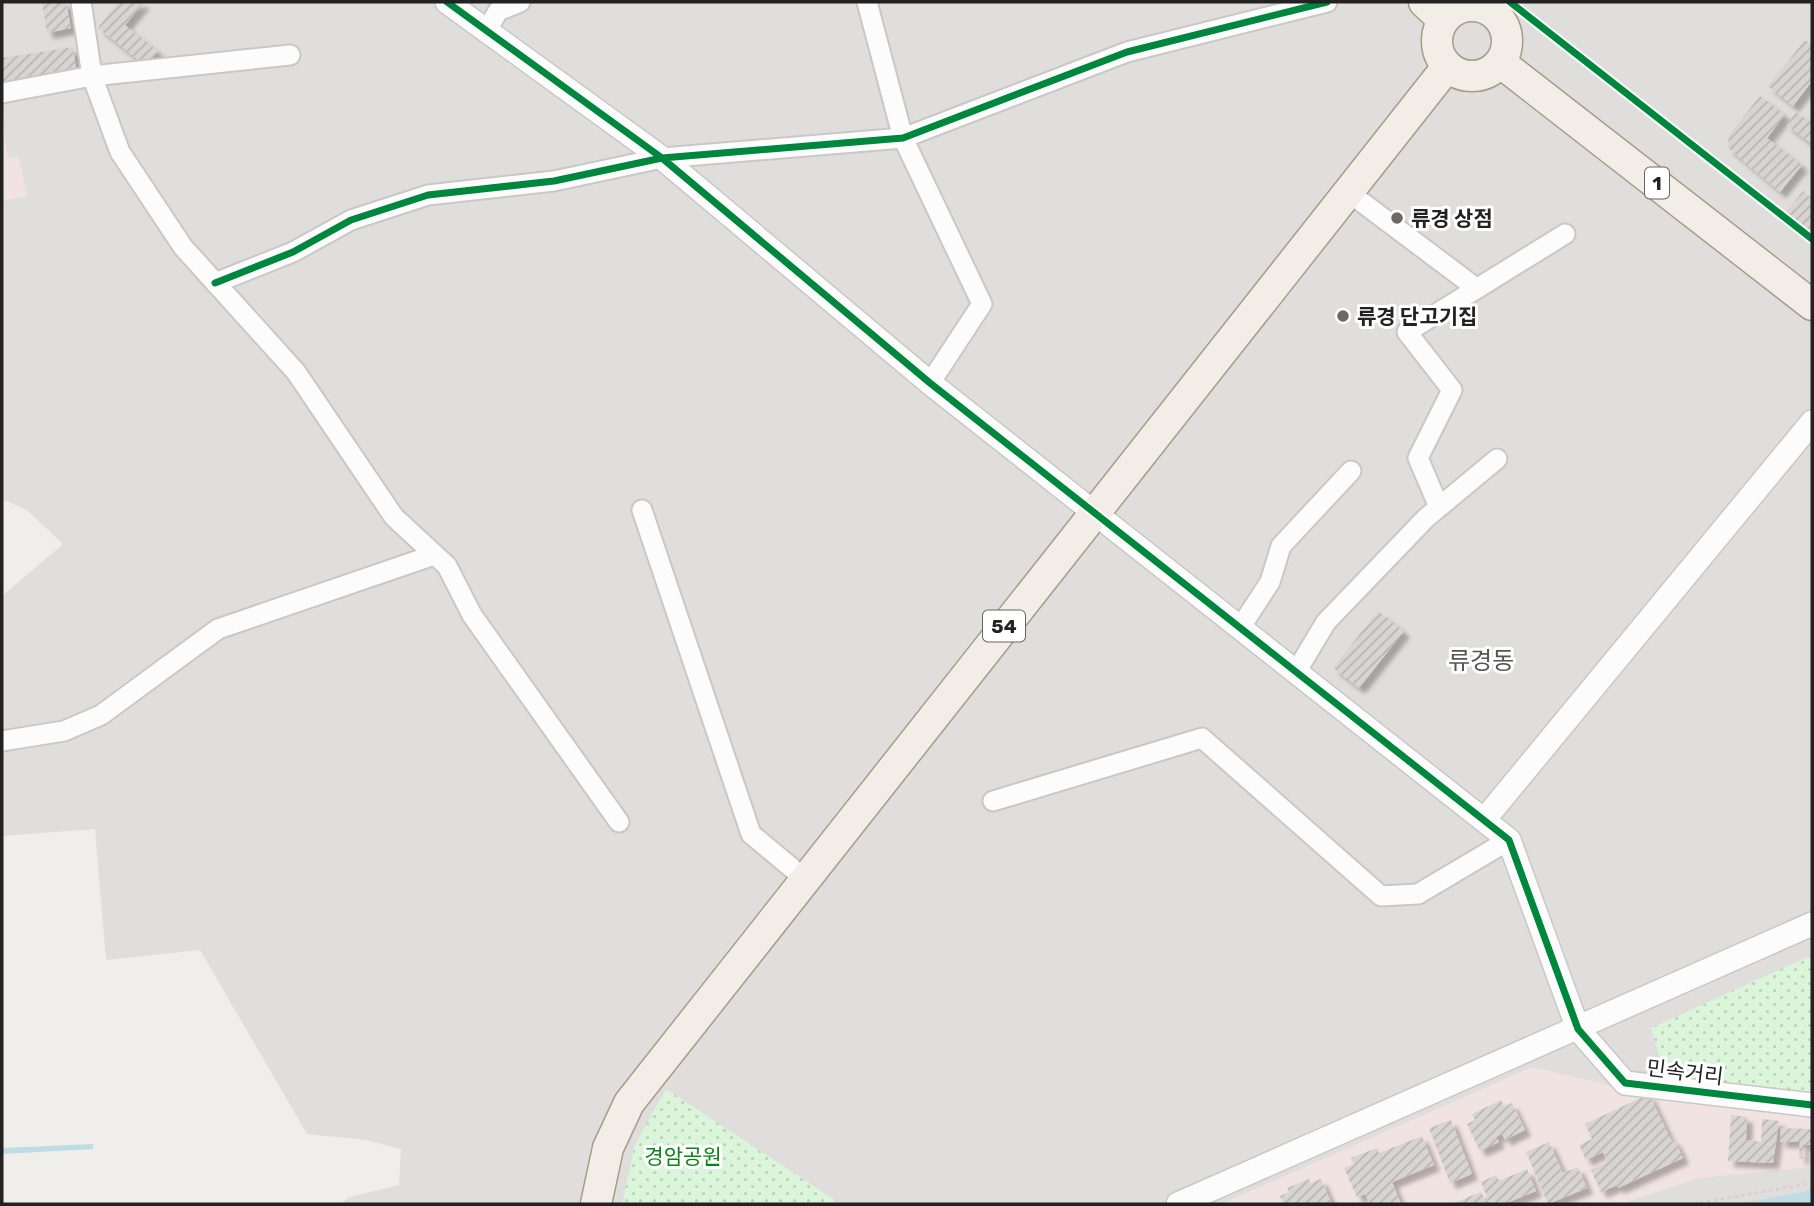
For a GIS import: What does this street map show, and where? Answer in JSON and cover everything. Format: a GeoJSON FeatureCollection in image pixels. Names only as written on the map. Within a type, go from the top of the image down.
{"type":"FeatureCollection","features":[{"type":"Feature","properties":{"kind":"main road"},"geometry":{"type":"LineString","coordinates":[[1494,7],[1508,42],[1501,63],[1483,75],[1460,75],[1447,67],[1436,41],[1434,11],[1494,7]]}},
{"type":"Feature","properties":{"kind":"main road","name":"1"},"geometry":{"type":"LineString","coordinates":[[1501,63],[1812,304]]}},
{"type":"Feature","properties":{"kind":"main road","name":"54"},"geometry":{"type":"LineString","coordinates":[[596,1204],[608,1148],[629,1103],[1447,67]]}},
{"type":"Feature","properties":{"kind":"street"},"geometry":{"type":"LineString","coordinates":[[81,2],[92,76],[120,152],[183,247],[296,372],[394,517],[447,566],[472,615],[619,822]]}},
{"type":"Feature","properties":{"kind":"street"},"geometry":{"type":"LineString","coordinates":[[447,2],[662,158],[930,383],[1509,840],[1578,1029]]}},
{"type":"Feature","properties":{"kind":"street"},"geometry":{"type":"LineString","coordinates":[[486,32],[492,6],[520,2]]}},
{"type":"Feature","properties":{"kind":"street"},"geometry":{"type":"LineString","coordinates":[[867,2],[903,138],[982,304],[930,383]]}},
{"type":"Feature","properties":{"kind":"street"},"geometry":{"type":"LineString","coordinates":[[215,282],[293,252],[351,220],[428,195],[554,181],[662,158],[903,138],[1127,52],[1327,2]]}},
{"type":"Feature","properties":{"kind":"street"},"geometry":{"type":"LineString","coordinates":[[2,93],[92,76],[290,55]]}},
{"type":"Feature","properties":{"kind":"street"},"geometry":{"type":"LineString","coordinates":[[1347,191],[1476,288]]}},
{"type":"Feature","properties":{"kind":"street"},"geometry":{"type":"LineString","coordinates":[[1439,507],[1418,458],[1452,390],[1408,332],[1564,234]]}},
{"type":"Feature","properties":{"kind":"street"},"geometry":{"type":"LineString","coordinates":[[1484,820],[1812,422]]}},
{"type":"Feature","properties":{"kind":"street"},"geometry":{"type":"LineString","coordinates":[[1296,672],[1326,622],[1439,507],[1497,459]]}},
{"type":"Feature","properties":{"kind":"street"},"geometry":{"type":"LineString","coordinates":[[1240,628],[1270,582],[1281,546],[1351,471]]}},
{"type":"Feature","properties":{"kind":"street"},"geometry":{"type":"LineString","coordinates":[[642,510],[751,834],[805,879]]}},
{"type":"Feature","properties":{"kind":"street"},"geometry":{"type":"LineString","coordinates":[[2,741],[64,731],[101,715],[218,629],[434,555]]}},
{"type":"Feature","properties":{"kind":"street"},"geometry":{"type":"LineString","coordinates":[[993,801],[1202,738],[1381,896],[1418,894],[1509,840]]}},
{"type":"Feature","properties":{"kind":"street"},"geometry":{"type":"LineString","coordinates":[[1178,1204],[1812,925]]}},
{"type":"Feature","properties":{"kind":"street","name":"민속거리"},"geometry":{"type":"LineString","coordinates":[[1578,1029],[1625,1083],[1812,1105]]}},
{"type":"Feature","properties":{"kind":"path"},"geometry":{"type":"LineString","coordinates":[[1693,1204],[1812,1183]]}},
{"type":"Feature","properties":{"kind":"shaded area"},"geometry":{"type":"Polygon","coordinates":[[[2,2],[1812,2],[1812,1204],[341,1204],[349,1197],[399,1185],[401,1149],[366,1140],[307,1134],[200,950],[106,960],[95,829],[2,836],[2,596],[63,544],[28,511],[2,499],[2,2]]]}},
{"type":"Feature","properties":{"kind":"shaded area"},"geometry":{"type":"Polygon","coordinates":[[[3,123],[8,158],[19,157],[27,196],[2,201],[3,123]]]}},
{"type":"Feature","properties":{"kind":"shaded area"},"geometry":{"type":"Polygon","coordinates":[[[1532,1067],[1612,1086],[1812,1118],[1812,1167],[1699,1178],[1620,1204],[1221,1204],[1532,1067]]]}},
{"type":"Feature","properties":{"kind":"green space"},"geometry":{"type":"Polygon","coordinates":[[[1812,955],[1812,1094],[1697,1082],[1681,1078],[1671,1072],[1663,1062],[1651,1028],[1812,955]]]}},
{"type":"Feature","properties":{"kind":"green space","name":"경암공원"},"geometry":{"type":"Polygon","coordinates":[[[666,1089],[841,1204],[622,1204],[635,1145],[666,1089]]]}},
{"type":"Feature","properties":{"kind":"water"},"geometry":{"type":"Polygon","coordinates":[[[93,1144],[93,1149],[2,1154],[2,1148],[93,1144]]]}},
{"type":"Feature","properties":{"kind":"water"},"geometry":{"type":"Polygon","coordinates":[[[1812,1190],[1812,1204],[1739,1204],[1812,1190]]]}},
{"type":"Feature","properties":{"kind":"building"},"geometry":{"type":"Polygon","coordinates":[[[42,2],[66,2],[71,28],[47,33],[42,2]]]}},
{"type":"Feature","properties":{"kind":"building"},"geometry":{"type":"Polygon","coordinates":[[[118,2],[144,2],[125,25],[158,51],[146,66],[98,28],[118,2]]]}},
{"type":"Feature","properties":{"kind":"building"},"geometry":{"type":"Polygon","coordinates":[[[1805,40],[1812,45],[1812,81],[1793,106],[1768,86],[1805,40]]]}},
{"type":"Feature","properties":{"kind":"building"},"geometry":{"type":"Polygon","coordinates":[[[73,47],[77,75],[2,84],[2,58],[73,47]]]}},
{"type":"Feature","properties":{"kind":"building"},"geometry":{"type":"Polygon","coordinates":[[[1760,96],[1785,115],[1767,138],[1802,165],[1780,192],[1728,148],[1729,135],[1760,96]]]}},
{"type":"Feature","properties":{"kind":"building"},"geometry":{"type":"Polygon","coordinates":[[[1796,112],[1812,123],[1812,144],[1786,125],[1796,112]]]}},
{"type":"Feature","properties":{"kind":"building"},"geometry":{"type":"Polygon","coordinates":[[[1803,191],[1812,199],[1812,235],[1785,213],[1803,191]]]}},
{"type":"Feature","properties":{"kind":"building"},"geometry":{"type":"Polygon","coordinates":[[[1378,611],[1404,631],[1359,688],[1333,668],[1378,611]]]}},
{"type":"Feature","properties":{"kind":"building"},"geometry":{"type":"Polygon","coordinates":[[[1649,1094],[1671,1140],[1674,1139],[1683,1158],[1618,1188],[1617,1185],[1601,1192],[1591,1170],[1607,1162],[1603,1152],[1586,1160],[1579,1145],[1592,1139],[1585,1124],[1649,1094]]]}},
{"type":"Feature","properties":{"kind":"building"},"geometry":{"type":"Polygon","coordinates":[[[1501,1100],[1504,1107],[1512,1103],[1525,1130],[1505,1140],[1502,1134],[1496,1137],[1499,1142],[1480,1151],[1467,1124],[1475,1120],[1472,1114],[1501,1100]]]}},
{"type":"Feature","properties":{"kind":"building"},"geometry":{"type":"Polygon","coordinates":[[[1731,1115],[1747,1117],[1746,1140],[1761,1142],[1762,1119],[1779,1121],[1773,1163],[1728,1161],[1731,1115]]]}},
{"type":"Feature","properties":{"kind":"building"},"geometry":{"type":"Polygon","coordinates":[[[1451,1120],[1472,1174],[1450,1183],[1429,1128],[1451,1120]]]}},
{"type":"Feature","properties":{"kind":"building"},"geometry":{"type":"Polygon","coordinates":[[[1781,1128],[1811,1129],[1810,1145],[1803,1145],[1803,1159],[1799,1158],[1800,1142],[1780,1142],[1781,1128]]]}},
{"type":"Feature","properties":{"kind":"building"},"geometry":{"type":"Polygon","coordinates":[[[1422,1136],[1434,1165],[1392,1182],[1401,1204],[1370,1204],[1365,1194],[1357,1197],[1344,1168],[1354,1164],[1351,1158],[1377,1148],[1379,1153],[1422,1136]]]}},
{"type":"Feature","properties":{"kind":"building"},"geometry":{"type":"Polygon","coordinates":[[[1549,1142],[1563,1173],[1578,1167],[1587,1188],[1548,1204],[1526,1152],[1549,1142]]]}},
{"type":"Feature","properties":{"kind":"building"},"geometry":{"type":"Polygon","coordinates":[[[1527,1169],[1536,1191],[1504,1204],[1490,1204],[1481,1182],[1496,1175],[1499,1181],[1527,1169]]]}},
{"type":"Feature","properties":{"kind":"building"},"geometry":{"type":"Polygon","coordinates":[[[1309,1179],[1310,1183],[1321,1179],[1332,1204],[1283,1204],[1280,1196],[1289,1192],[1287,1188],[1309,1179]]]}},
{"type":"Feature","properties":{"kind":"building"},"geometry":{"type":"Polygon","coordinates":[[[1481,1192],[1487,1204],[1451,1204],[1481,1192]]]}},
{"type":"Feature","properties":{"kind":"cycle path"},"geometry":{"type":"LineString","coordinates":[[447,2],[662,158],[930,383],[1509,840],[1578,1029],[1625,1083],[1812,1105]]}},
{"type":"Feature","properties":{"kind":"cycle path"},"geometry":{"type":"LineString","coordinates":[[215,283],[293,252],[351,220],[428,195],[554,181],[662,158],[903,138],[1127,52],[1327,2]]}},
{"type":"Feature","properties":{"kind":"cycle path"},"geometry":{"type":"LineString","coordinates":[[1510,2],[1812,239]]}},
{"type":"Feature","properties":{"kind":"place","name":"류경 상점"},"geometry":{"type":"Point","coordinates":[1397,218]}},
{"type":"Feature","properties":{"kind":"place","name":"류경 단고기집"},"geometry":{"type":"Point","coordinates":[1343,316]}},
{"type":"Feature","properties":{"kind":"district","name":"류경동"},"geometry":{"type":"Point","coordinates":[1481,661]}}]}
